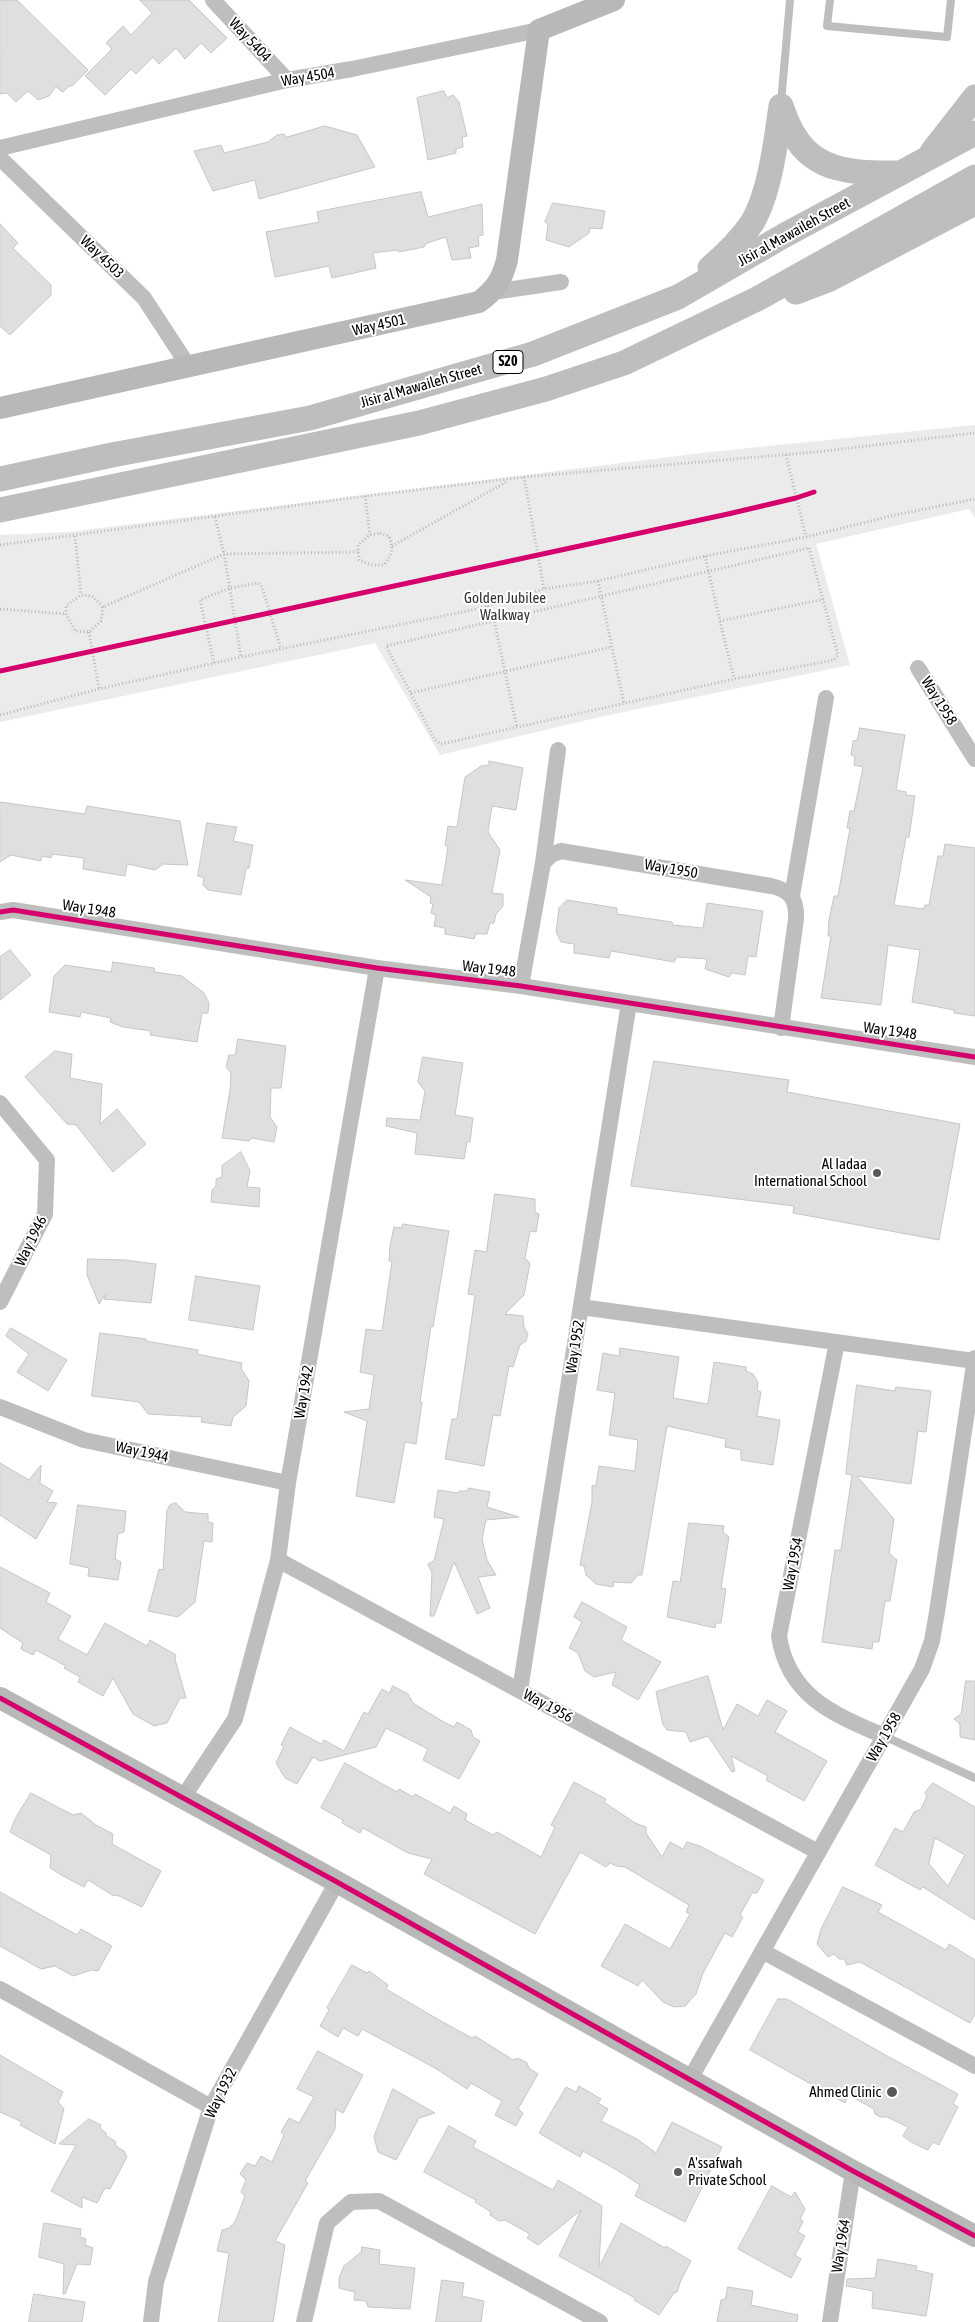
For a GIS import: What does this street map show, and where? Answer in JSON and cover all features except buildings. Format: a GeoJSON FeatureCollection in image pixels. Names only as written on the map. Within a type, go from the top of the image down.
{"type":"FeatureCollection","features":[{"type":"Feature","properties":{"kind":"main road"},"geometry":{"type":"LineString","coordinates":[[926,160],[975,97]]}},
{"type":"Feature","properties":{"kind":"main road"},"geometry":{"type":"LineString","coordinates":[[781,106],[794,136],[811,156],[837,169],[866,173],[904,173]]}},
{"type":"Feature","properties":{"kind":"main road"},"geometry":{"type":"LineString","coordinates":[[678,297],[723,257],[752,222],[766,185],[781,106]]}},
{"type":"Feature","properties":{"kind":"main road","name":"Jisir al Mawaileh Street"},"geometry":{"type":"LineString","coordinates":[[0,479],[112,455],[310,418],[533,354],[678,297],[785,235],[904,173],[975,133]]}},
{"type":"Feature","properties":{"kind":"main road","name":"Jisir al Mawaileh Street"},"geometry":{"type":"LineString","coordinates":[[0,510],[419,423],[546,389],[607,369],[682,336],[757,299],[975,178]]}},
{"type":"Feature","properties":{"kind":"main road"},"geometry":{"type":"LineString","coordinates":[[682,336],[830,279],[975,203]]}},
{"type":"Feature","properties":{"kind":"street","name":"Way 5404"},"geometry":{"type":"LineString","coordinates":[[213,0],[286,80]]}},
{"type":"Feature","properties":{"kind":"street","name":"Way 4504"},"geometry":{"type":"LineString","coordinates":[[0,148],[286,80],[352,70],[539,30],[603,2]]}},
{"type":"Feature","properties":{"kind":"street"},"geometry":{"type":"LineString","coordinates":[[493,292],[503,277],[507,260],[539,30]]}},
{"type":"Feature","properties":{"kind":"street","name":"Way 4503"},"geometry":{"type":"LineString","coordinates":[[0,158],[144,298],[189,367]]}},
{"type":"Feature","properties":{"kind":"street"},"geometry":{"type":"LineString","coordinates":[[493,292],[561,282]]}},
{"type":"Feature","properties":{"kind":"street","name":"Way 4501"},"geometry":{"type":"LineString","coordinates":[[0,408],[479,302],[493,292]]}},
{"type":"Feature","properties":{"kind":"street","name":"Way 1958"},"geometry":{"type":"LineString","coordinates":[[918,668],[975,759]]}},
{"type":"Feature","properties":{"kind":"street"},"geometry":{"type":"LineString","coordinates":[[780,1028],[796,918],[796,906],[792,896],[826,698]]}},
{"type":"Feature","properties":{"kind":"street"},"geometry":{"type":"LineString","coordinates":[[521,986],[544,863],[558,750]]}},
{"type":"Feature","properties":{"kind":"street","name":"Way 1950"},"geometry":{"type":"LineString","coordinates":[[544,863],[551,855],[561,851],[782,888],[792,896]]}},
{"type":"Feature","properties":{"kind":"street","name":"Way 1948"},"geometry":{"type":"LineString","coordinates":[[0,912],[13,910],[377,968],[521,986],[780,1028],[975,1056]]}},
{"type":"Feature","properties":{"kind":"street","name":"Way 1942"},"geometry":{"type":"LineString","coordinates":[[182,1799],[235,1719],[278,1560],[288,1483],[377,968]]}},
{"type":"Feature","properties":{"kind":"street","name":"Way 1952"},"geometry":{"type":"LineString","coordinates":[[520,1690],[628,1003]]}},
{"type":"Feature","properties":{"kind":"street","name":"Way 1946"},"geometry":{"type":"LineString","coordinates":[[0,1103],[47,1160],[45,1214],[0,1302]]}},
{"type":"Feature","properties":{"kind":"street"},"geometry":{"type":"LineString","coordinates":[[581,1307],[975,1360]]}},
{"type":"Feature","properties":{"kind":"street","name":"Way 1954"},"geometry":{"type":"LineString","coordinates":[[837,1342],[779,1636],[782,1655],[797,1684],[810,1697],[847,1720],[884,1736]]}},
{"type":"Feature","properties":{"kind":"street","name":"Way 1958"},"geometry":{"type":"LineString","coordinates":[[690,2080],[922,1668],[932,1641],[975,1360]]}},
{"type":"Feature","properties":{"kind":"street","name":"Way 1944"},"geometry":{"type":"LineString","coordinates":[[0,1407],[84,1440],[288,1483]]}},
{"type":"Feature","properties":{"kind":"street","name":"Way 1956"},"geometry":{"type":"LineString","coordinates":[[278,1560],[818,1852]]}},
{"type":"Feature","properties":{"kind":"street"},"geometry":{"type":"LineString","coordinates":[[0,1698],[337,1882],[853,2171],[975,2236]]}},
{"type":"Feature","properties":{"kind":"street","name":"Way 1932"},"geometry":{"type":"LineString","coordinates":[[151,2322],[156,2282],[211,2107],[337,1882]]}},
{"type":"Feature","properties":{"kind":"street"},"geometry":{"type":"LineString","coordinates":[[762,1951],[975,2066]]}},
{"type":"Feature","properties":{"kind":"street"},"geometry":{"type":"LineString","coordinates":[[0,1989],[211,2107]]}},
{"type":"Feature","properties":{"kind":"street","name":"Way 1964"},"geometry":{"type":"LineString","coordinates":[[830,2322],[853,2171]]}},
{"type":"Feature","properties":{"kind":"street"},"geometry":{"type":"LineString","coordinates":[[304,2322],[327,2223],[351,2202],[379,2201],[600,2322]]}},
{"type":"Feature","properties":{"kind":"lane"},"geometry":{"type":"LineString","coordinates":[[781,106],[790,0]]}},
{"type":"Feature","properties":{"kind":"lane"},"geometry":{"type":"LineString","coordinates":[[830,0],[827,26],[947,37],[950,0]]}},
{"type":"Feature","properties":{"kind":"lane"},"geometry":{"type":"LineString","coordinates":[[884,1736],[975,1778]]}},
{"type":"Feature","properties":{"kind":"path"},"geometry":{"type":"LineString","coordinates":[[0,546],[365,496],[524,477],[786,455],[975,433]]}},
{"type":"Feature","properties":{"kind":"path"},"geometry":{"type":"LineString","coordinates":[[786,455],[806,537]]}},
{"type":"Feature","properties":{"kind":"path"},"geometry":{"type":"LineString","coordinates":[[524,477],[544,589]]}},
{"type":"Feature","properties":{"kind":"path"},"geometry":{"type":"LineString","coordinates":[[392,546],[510,480]]}},
{"type":"Feature","properties":{"kind":"path"},"geometry":{"type":"LineString","coordinates":[[788,500],[805,495]]}},
{"type":"Feature","properties":{"kind":"path"},"geometry":{"type":"LineString","coordinates":[[365,496],[370,535]]}},
{"type":"Feature","properties":{"kind":"path"},"geometry":{"type":"LineString","coordinates":[[0,715],[99,689],[214,663],[487,606],[544,589],[598,581],[705,556],[806,537],[895,515],[975,500]]}},
{"type":"Feature","properties":{"kind":"path"},"geometry":{"type":"LineString","coordinates":[[215,517],[224,554],[241,657]]}},
{"type":"Feature","properties":{"kind":"path"},"geometry":{"type":"LineString","coordinates":[[380,533],[389,536],[392,546],[392,553],[384,565],[371,566],[359,560],[358,545],[370,535],[380,533]]}},
{"type":"Feature","properties":{"kind":"path"},"geometry":{"type":"LineString","coordinates":[[75,536],[81,594]]}},
{"type":"Feature","properties":{"kind":"path"},"geometry":{"type":"LineString","coordinates":[[809,548],[838,655],[834,660],[438,744],[386,646],[494,620],[709,572],[809,548]]}},
{"type":"Feature","properties":{"kind":"path"},"geometry":{"type":"LineString","coordinates":[[103,607],[224,554],[358,552]]}},
{"type":"Feature","properties":{"kind":"path"},"geometry":{"type":"LineString","coordinates":[[529,557],[548,553]]}},
{"type":"Feature","properties":{"kind":"path"},"geometry":{"type":"LineString","coordinates":[[705,556],[734,680]]}},
{"type":"Feature","properties":{"kind":"path"},"geometry":{"type":"LineString","coordinates":[[598,581],[624,704]]}},
{"type":"Feature","properties":{"kind":"path"},"geometry":{"type":"LineString","coordinates":[[214,663],[200,600],[230,588],[258,584],[262,587],[281,649]]}},
{"type":"Feature","properties":{"kind":"path"},"geometry":{"type":"LineString","coordinates":[[81,594],[92,596],[103,607],[101,621],[89,632],[75,631],[66,614],[66,606],[81,594]]}},
{"type":"Feature","properties":{"kind":"path"},"geometry":{"type":"LineString","coordinates":[[720,621],[824,599]]}},
{"type":"Feature","properties":{"kind":"path"},"geometry":{"type":"LineString","coordinates":[[487,606],[494,620],[517,728]]}},
{"type":"Feature","properties":{"kind":"path"},"geometry":{"type":"LineString","coordinates":[[0,609],[66,614]]}},
{"type":"Feature","properties":{"kind":"path"},"geometry":{"type":"LineString","coordinates":[[261,616],[280,612]]}},
{"type":"Feature","properties":{"kind":"path"},"geometry":{"type":"LineString","coordinates":[[226,623],[244,619]]}},
{"type":"Feature","properties":{"kind":"path"},"geometry":{"type":"LineString","coordinates":[[197,629],[216,625]]}},
{"type":"Feature","properties":{"kind":"path"},"geometry":{"type":"LineString","coordinates":[[89,632],[99,689]]}},
{"type":"Feature","properties":{"kind":"path"},"geometry":{"type":"LineString","coordinates":[[411,693],[611,647]]}},
{"type":"Feature","properties":{"kind":"path"},"geometry":{"type":"LineString","coordinates":[[83,653],[102,649]]}},
{"type":"Feature","properties":{"kind":"green space","name":"Golden Jubilee Walkway"},"geometry":{"type":"Polygon","coordinates":[[[975,425],[975,518],[969,509],[816,544],[850,665],[604,716],[440,755],[375,643],[0,722],[0,535],[68,532],[710,452],[975,425]]]}},
{"type":"Feature","properties":{"kind":"cycle path"},"geometry":{"type":"LineString","coordinates":[[0,671],[728,514],[814,492]]}},
{"type":"Feature","properties":{"kind":"cycle path"},"geometry":{"type":"LineString","coordinates":[[0,912],[13,910],[377,968],[521,986],[975,1057]]}},
{"type":"Feature","properties":{"kind":"cycle path"},"geometry":{"type":"LineString","coordinates":[[0,1698],[337,1882],[853,2171],[975,2236]]}},
{"type":"Feature","properties":{"kind":"place","name":"Al Iadaa International School"},"geometry":{"type":"Point","coordinates":[877,1173]}},
{"type":"Feature","properties":{"kind":"place","name":"Ahmed Clinic"},"geometry":{"type":"Point","coordinates":[892,2092]}},
{"type":"Feature","properties":{"kind":"place","name":"A'ssafwah Private School"},"geometry":{"type":"Point","coordinates":[678,2172]}}]}
